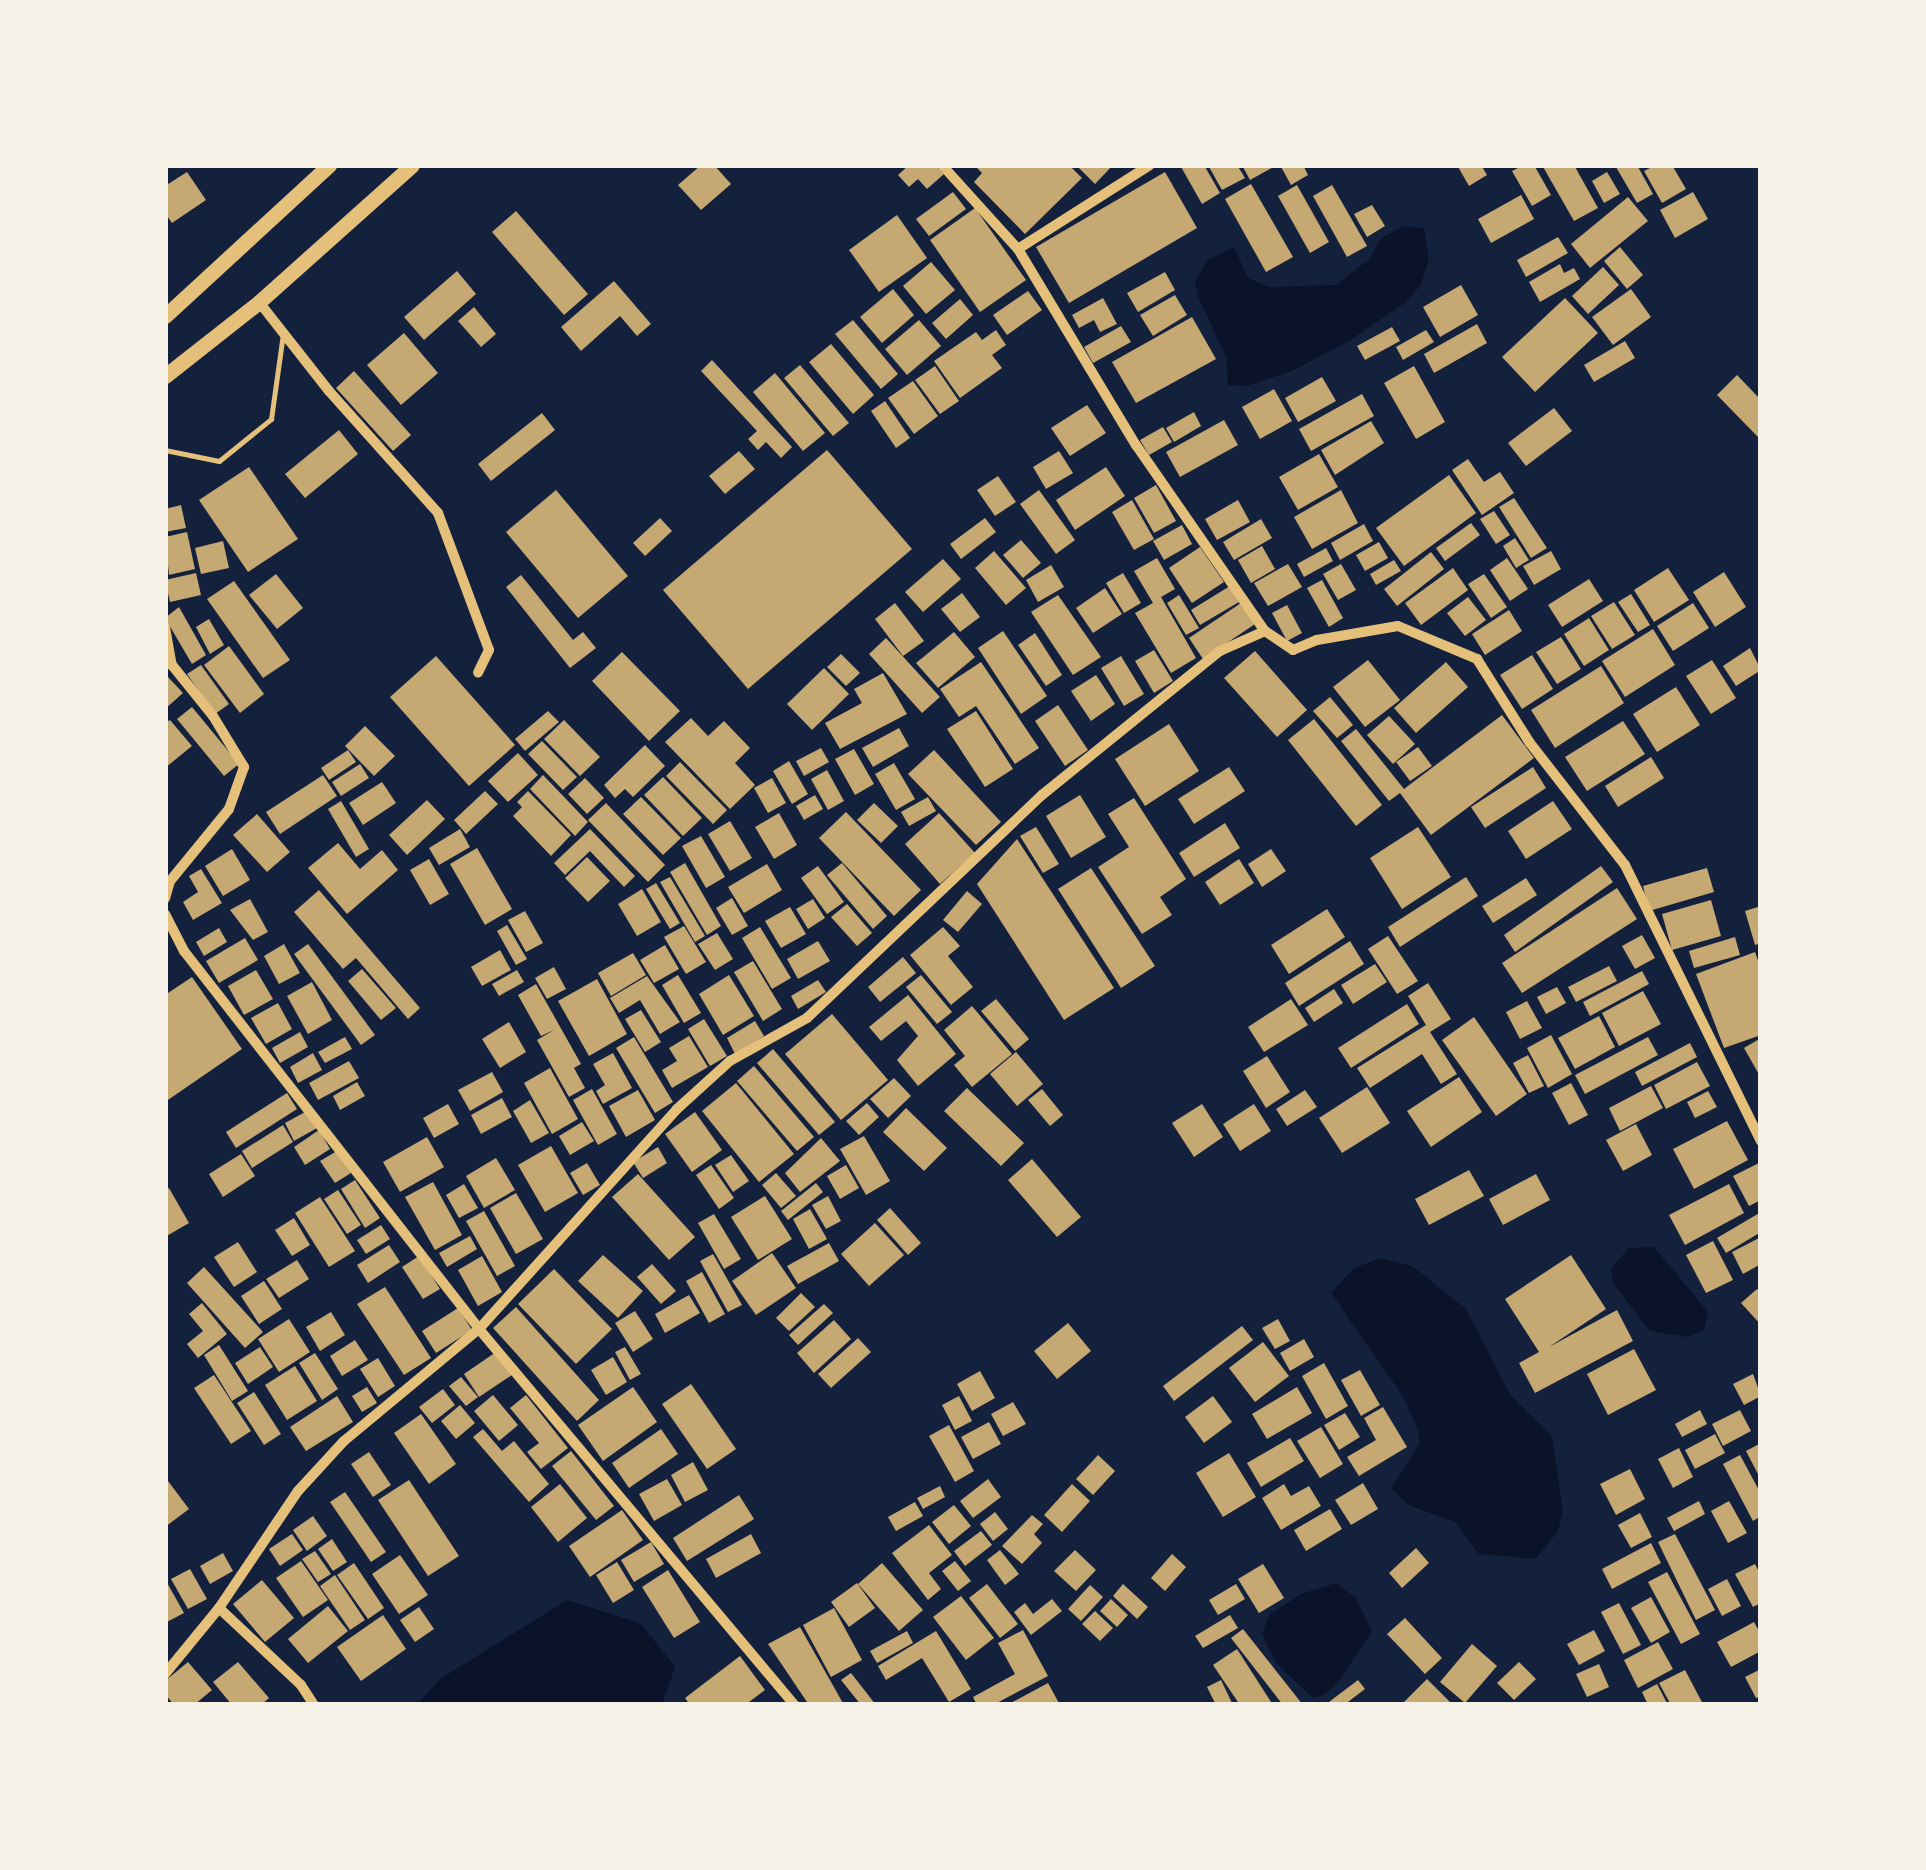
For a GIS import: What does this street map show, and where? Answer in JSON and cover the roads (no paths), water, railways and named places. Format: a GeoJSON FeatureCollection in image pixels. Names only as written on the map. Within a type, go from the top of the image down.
{"type":"FeatureCollection","features":[{"type":"Feature","properties":{"kind":"highway"},"geometry":{"type":"LineString","coordinates":[[165,316],[329,165]]}},
{"type":"Feature","properties":{"kind":"highway"},"geometry":{"type":"LineString","coordinates":[[165,376],[259,302],[412,165]]}},
{"type":"Feature","properties":{"kind":"street"},"geometry":{"type":"LineString","coordinates":[[942,165],[1018,249],[1136,445],[1265,631],[1293,650],[1317,640],[1398,626],[1477,659],[1530,742],[1625,865],[1761,1141]]}},
{"type":"Feature","properties":{"kind":"street"},"geometry":{"type":"LineString","coordinates":[[1018,249],[1150,165]]}},
{"type":"Feature","properties":{"kind":"street"},"geometry":{"type":"LineString","coordinates":[[259,302],[438,514],[489,650],[478,673]]}},
{"type":"Feature","properties":{"kind":"street"},"geometry":{"type":"LineString","coordinates":[[165,627],[172,665],[213,716],[244,767],[229,810],[170,881],[165,898]]}},
{"type":"Feature","properties":{"kind":"street"},"geometry":{"type":"LineString","coordinates":[[165,1674],[219,1608],[298,1492],[344,1442],[478,1329],[677,1109],[730,1061],[808,1018],[1042,795],[1220,652],[1265,631]]}},
{"type":"Feature","properties":{"kind":"street"},"geometry":{"type":"LineString","coordinates":[[165,914],[184,951],[478,1329],[794,1705]]}},
{"type":"Feature","properties":{"kind":"street"},"geometry":{"type":"LineString","coordinates":[[219,1608],[301,1685],[314,1705]]}},
{"type":"Feature","properties":{"kind":"lane"},"geometry":{"type":"LineString","coordinates":[[165,450],[220,460],[270,419],[283,333]]}},
{"type":"Feature","properties":{"kind":"water"},"geometry":{"type":"Polygon","coordinates":[[[1403,226],[1424,228],[1429,258],[1421,285],[1406,302],[1349,341],[1292,371],[1247,386],[1228,385],[1226,357],[1195,281],[1208,260],[1234,247],[1248,278],[1269,287],[1336,285],[1368,260],[1382,238],[1403,226]]]}},
{"type":"Feature","properties":{"kind":"water"},"geometry":{"type":"Polygon","coordinates":[[[1654,1247],[1708,1312],[1704,1330],[1687,1337],[1650,1331],[1613,1283],[1611,1268],[1629,1248],[1654,1247]]]}},
{"type":"Feature","properties":{"kind":"water"},"geometry":{"type":"Polygon","coordinates":[[[1380,1258],[1412,1266],[1466,1309],[1511,1396],[1552,1436],[1563,1511],[1558,1531],[1536,1559],[1479,1554],[1455,1522],[1408,1505],[1391,1488],[1420,1443],[1417,1428],[1404,1398],[1331,1293],[1354,1268],[1380,1258]]]}},
{"type":"Feature","properties":{"kind":"water"},"geometry":{"type":"Polygon","coordinates":[[[1336,1583],[1356,1598],[1372,1631],[1340,1680],[1324,1695],[1313,1698],[1276,1663],[1262,1634],[1269,1615],[1301,1594],[1336,1583]]]}},
{"type":"Feature","properties":{"kind":"water"},"geometry":{"type":"Polygon","coordinates":[[[567,1600],[640,1623],[675,1667],[662,1705],[417,1705],[440,1679],[567,1600]]]}}]}
